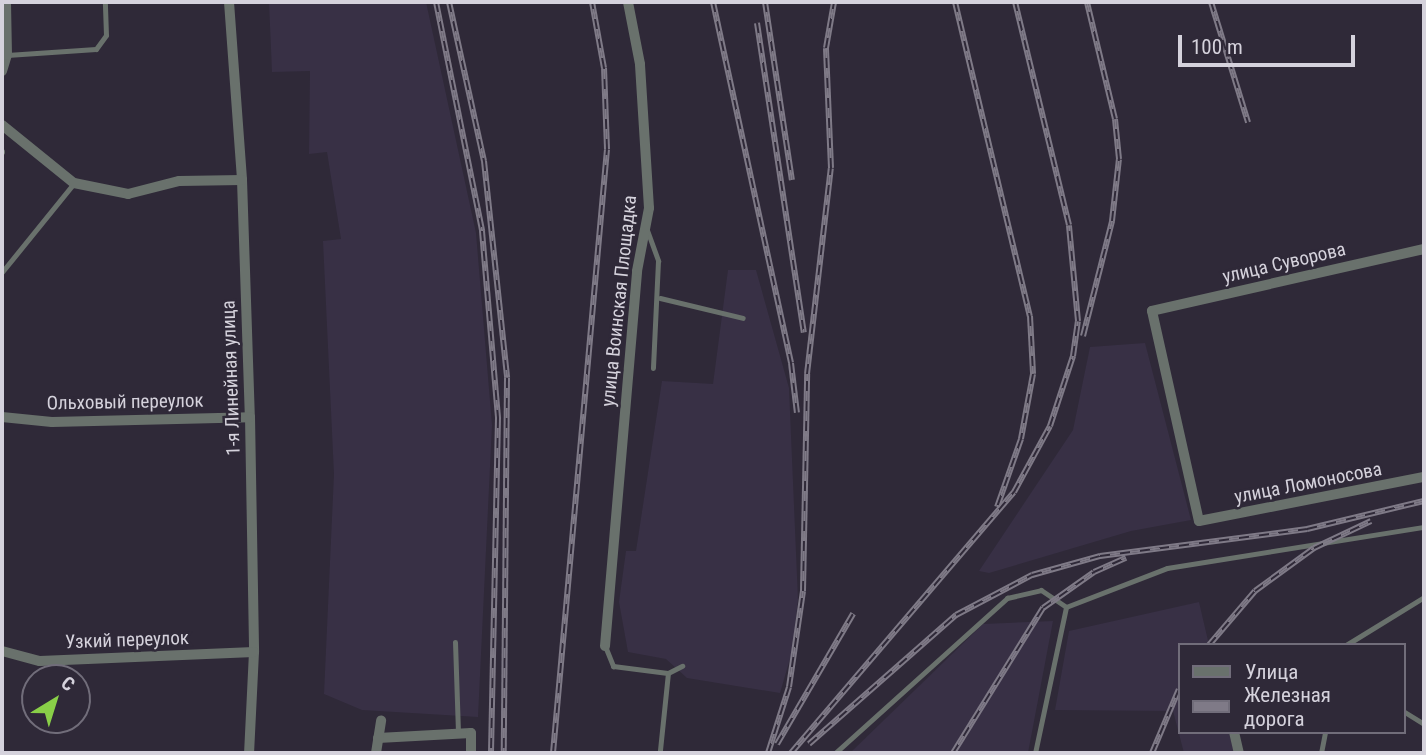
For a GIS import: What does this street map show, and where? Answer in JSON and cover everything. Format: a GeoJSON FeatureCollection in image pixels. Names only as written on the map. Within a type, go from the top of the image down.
{"type":"FeatureCollection","features":[{"type":"Feature","properties":{"kind":"street"},"geometry":{"type":"LineString","coordinates":[[2,71],[6,2]]}},
{"type":"Feature","properties":{"kind":"street","name":"1-я Линейная улица"},"geometry":{"type":"LineString","coordinates":[[229,2],[242,180],[250,417],[254,653],[249,753]]}},
{"type":"Feature","properties":{"kind":"street","name":"улица Воинская Площадка"},"geometry":{"type":"LineString","coordinates":[[605,646],[637,271],[649,208],[640,64],[628,2]]}},
{"type":"Feature","properties":{"kind":"street"},"geometry":{"type":"LineString","coordinates":[[2,125],[74,183],[128,194],[179,181],[242,180]]}},
{"type":"Feature","properties":{"kind":"street","name":"улица Суворова"},"geometry":{"type":"LineString","coordinates":[[1199,521],[1152,311],[1424,249]]}},
{"type":"Feature","properties":{"kind":"street","name":"Ольховый переулок"},"geometry":{"type":"LineString","coordinates":[[2,416],[51,422],[250,417]]}},
{"type":"Feature","properties":{"kind":"street","name":"улица Ломоносова"},"geometry":{"type":"LineString","coordinates":[[1199,521],[1424,477]]}},
{"type":"Feature","properties":{"kind":"street","name":"Узкий переулок"},"geometry":{"type":"LineString","coordinates":[[2,651],[40,661],[254,653]]}},
{"type":"Feature","properties":{"kind":"street"},"geometry":{"type":"LineString","coordinates":[[376,753],[381,720]]}},
{"type":"Feature","properties":{"kind":"street"},"geometry":{"type":"LineString","coordinates":[[378,738],[471,733],[471,753]]}},
{"type":"Feature","properties":{"kind":"street"},"geometry":{"type":"LineString","coordinates":[[1234,734],[1238,753]]}},
{"type":"Feature","properties":{"kind":"lane"},"geometry":{"type":"LineString","coordinates":[[4,57],[96,49],[106,35],[105,2]]}},
{"type":"Feature","properties":{"kind":"lane"},"geometry":{"type":"LineString","coordinates":[[2,272],[74,183]]}},
{"type":"Feature","properties":{"kind":"lane"},"geometry":{"type":"LineString","coordinates":[[646,227],[658,261],[660,298],[653,368]]}},
{"type":"Feature","properties":{"kind":"lane"},"geometry":{"type":"LineString","coordinates":[[660,298],[743,318]]}},
{"type":"Feature","properties":{"kind":"lane"},"geometry":{"type":"LineString","coordinates":[[1066,607],[1167,568],[1424,527]]}},
{"type":"Feature","properties":{"kind":"lane"},"geometry":{"type":"LineString","coordinates":[[835,753],[1007,598],[1041,590],[1066,607]]}},
{"type":"Feature","properties":{"kind":"lane"},"geometry":{"type":"LineString","coordinates":[[1349,643],[1424,597]]}},
{"type":"Feature","properties":{"kind":"lane"},"geometry":{"type":"LineString","coordinates":[[1035,753],[1066,607]]}},
{"type":"Feature","properties":{"kind":"lane"},"geometry":{"type":"LineString","coordinates":[[455,642],[458,734]]}},
{"type":"Feature","properties":{"kind":"lane"},"geometry":{"type":"LineString","coordinates":[[605,646],[613,666],[668,673],[682,666]]}},
{"type":"Feature","properties":{"kind":"lane"},"geometry":{"type":"LineString","coordinates":[[660,750],[668,673]]}},
{"type":"Feature","properties":{"kind":"lane"},"geometry":{"type":"LineString","coordinates":[[1405,712],[1424,724]]}},
{"type":"Feature","properties":{"kind":"lane"},"geometry":{"type":"LineString","coordinates":[[1321,753],[1325,734]]}},
{"type":"Feature","properties":{"kind":"shaded area"},"geometry":{"type":"Polygon","coordinates":[[[269,2],[426,2],[476,233],[492,425],[478,717],[362,710],[324,694],[334,474],[323,241],[341,239],[327,152],[309,154],[310,71],[272,72],[269,2]]]}},
{"type":"Feature","properties":{"kind":"shaded area"},"geometry":{"type":"Polygon","coordinates":[[[728,270],[756,270],[789,388],[798,600],[792,652],[780,693],[687,678],[666,659],[628,652],[619,602],[626,551],[636,551],[662,381],[713,384],[728,270]]]}},
{"type":"Feature","properties":{"kind":"shaded area"},"geometry":{"type":"Polygon","coordinates":[[[1145,343],[1191,520],[1131,531],[989,573],[979,571],[1073,430],[1090,347],[1145,343]]]}},
{"type":"Feature","properties":{"kind":"shaded area"},"geometry":{"type":"Polygon","coordinates":[[[1199,602],[1209,643],[1178,643],[1178,730],[1173,711],[1055,710],[1069,631],[1199,602]]]}},
{"type":"Feature","properties":{"kind":"shaded area"},"geometry":{"type":"Polygon","coordinates":[[[1053,621],[1028,753],[850,753],[983,624],[1053,621]]]}},
{"type":"Feature","properties":{"kind":"shaded area"},"geometry":{"type":"Polygon","coordinates":[[[1179,734],[1229,734],[1234,753],[1184,753],[1179,734]]]}},
{"type":"Feature","properties":{"kind":"railway"},"geometry":{"type":"LineString","coordinates":[[436,2],[482,231],[498,418],[491,753]]}},
{"type":"Feature","properties":{"kind":"railway"},"geometry":{"type":"LineString","coordinates":[[449,2],[484,161],[507,378],[504,753]]}},
{"type":"Feature","properties":{"kind":"railway"},"geometry":{"type":"LineString","coordinates":[[553,753],[607,149],[604,68],[592,2]]}},
{"type":"Feature","properties":{"kind":"railway"},"geometry":{"type":"LineString","coordinates":[[713,2],[791,363],[797,413]]}},
{"type":"Feature","properties":{"kind":"railway"},"geometry":{"type":"LineString","coordinates":[[765,2],[792,180]]}},
{"type":"Feature","properties":{"kind":"railway"},"geometry":{"type":"LineString","coordinates":[[768,753],[789,687],[803,591],[807,374],[831,168],[826,48],[834,2]]}},
{"type":"Feature","properties":{"kind":"railway"},"geometry":{"type":"LineString","coordinates":[[955,2],[1030,316],[1033,374],[1021,439],[997,507]]}},
{"type":"Feature","properties":{"kind":"railway"},"geometry":{"type":"LineString","coordinates":[[791,753],[1014,492],[1050,426],[1073,356],[1078,321],[1069,225],[1015,2]]}},
{"type":"Feature","properties":{"kind":"railway"},"geometry":{"type":"LineString","coordinates":[[1083,336],[1112,221],[1119,159],[1115,119],[1087,2]]}},
{"type":"Feature","properties":{"kind":"railway"},"geometry":{"type":"LineString","coordinates":[[1211,2],[1248,122]]}},
{"type":"Feature","properties":{"kind":"railway"},"geometry":{"type":"LineString","coordinates":[[757,23],[804,332]]}},
{"type":"Feature","properties":{"kind":"railway"},"geometry":{"type":"LineString","coordinates":[[809,744],[956,615],[1032,575],[1100,556],[1307,529],[1424,501]]}},
{"type":"Feature","properties":{"kind":"railway"},"geometry":{"type":"LineString","coordinates":[[1211,643],[1255,591],[1314,548],[1371,521]]}},
{"type":"Feature","properties":{"kind":"railway"},"geometry":{"type":"LineString","coordinates":[[953,753],[1043,608],[1094,572],[1126,558]]}},
{"type":"Feature","properties":{"kind":"railway"},"geometry":{"type":"LineString","coordinates":[[777,744],[853,614]]}},
{"type":"Feature","properties":{"kind":"railway"},"geometry":{"type":"LineString","coordinates":[[1152,753],[1178,691]]}}]}
